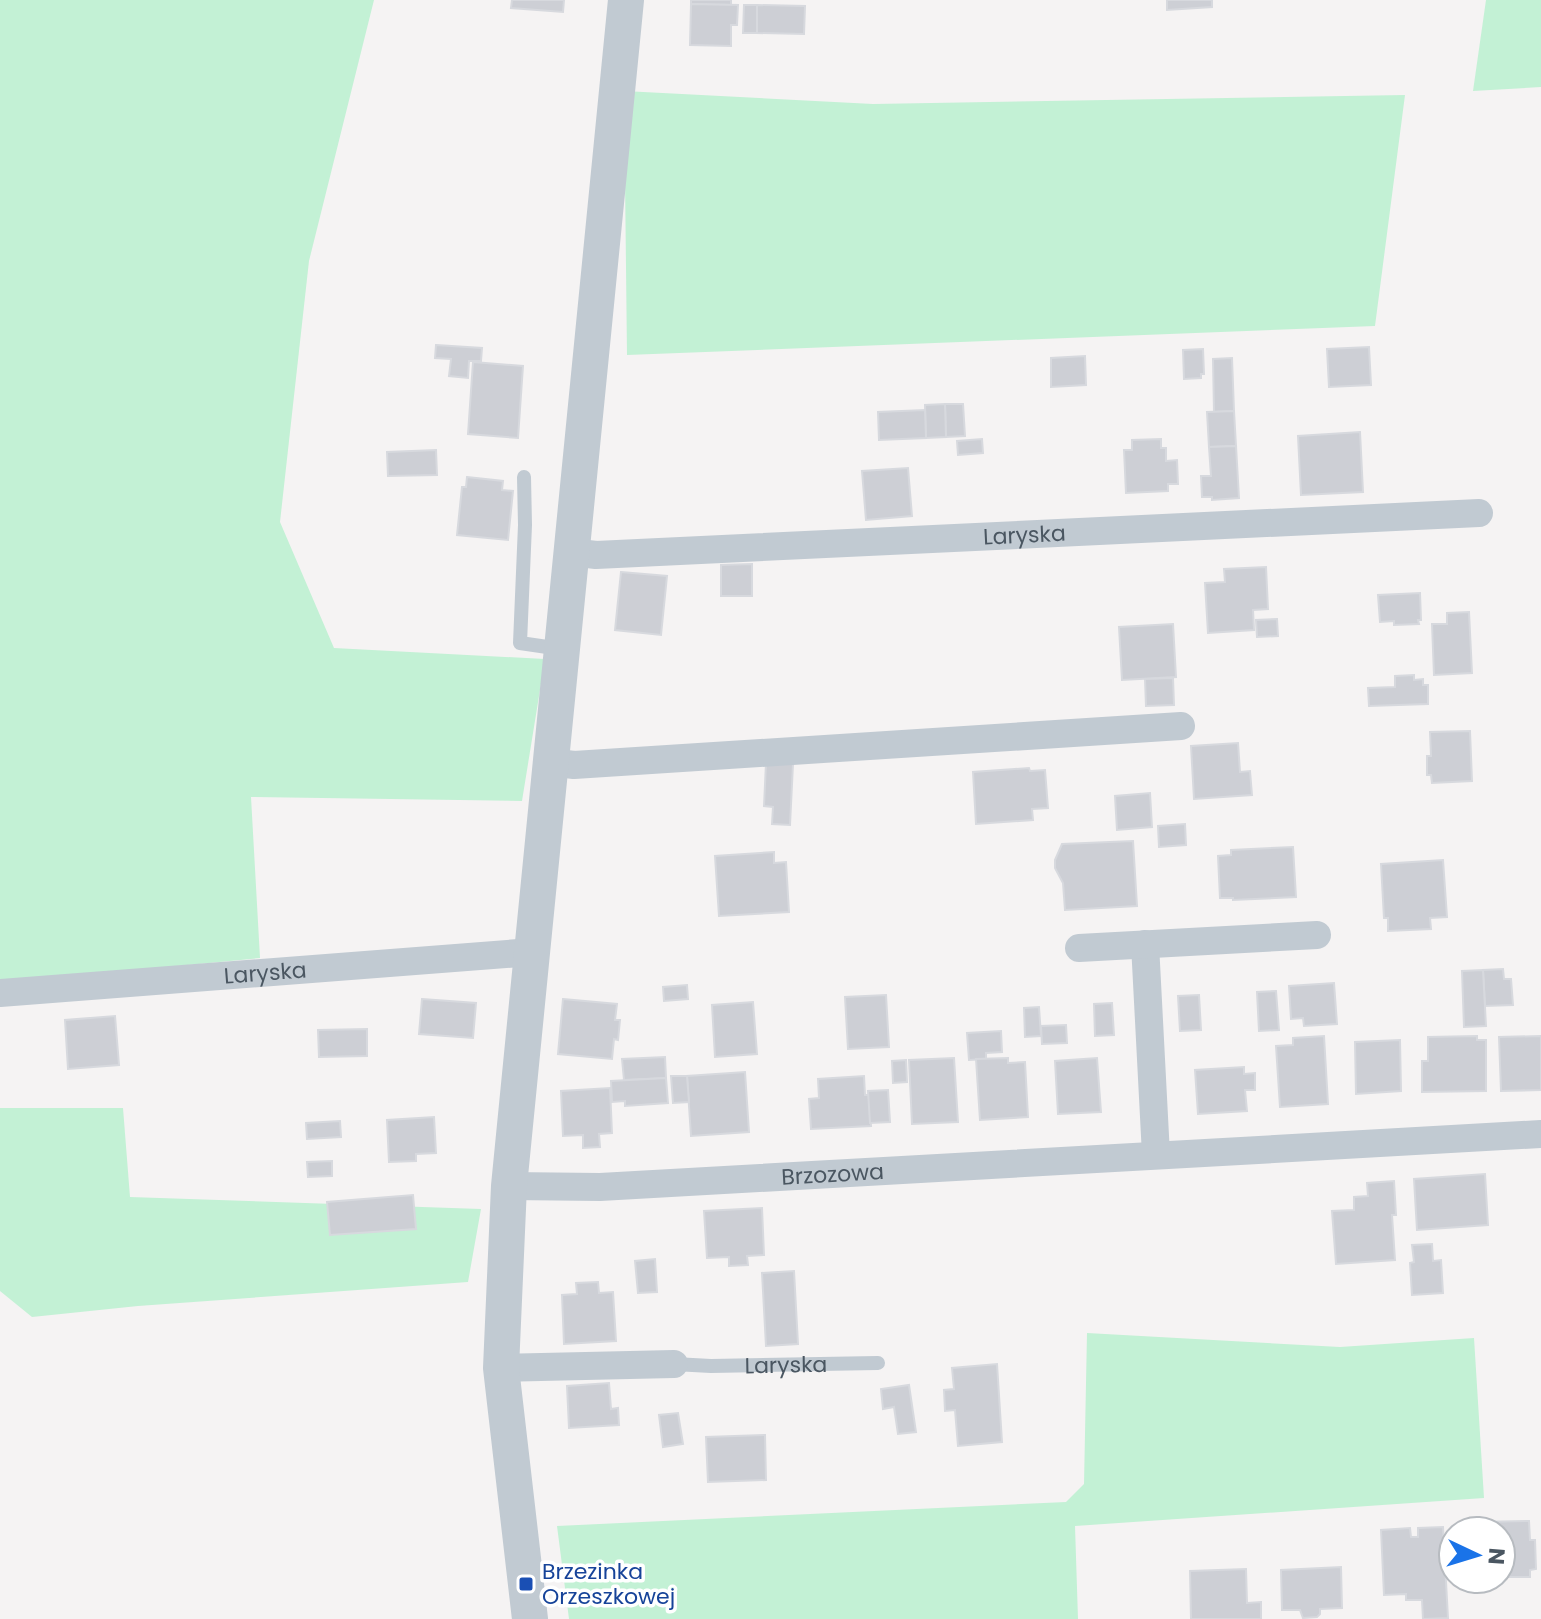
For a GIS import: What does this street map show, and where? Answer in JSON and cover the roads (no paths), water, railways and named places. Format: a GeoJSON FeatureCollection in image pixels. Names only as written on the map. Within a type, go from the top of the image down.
{"type":"FeatureCollection","features":[{"type":"Feature","properties":{"kind":"street"},"geometry":{"type":"LineString","coordinates":[[530,1619],[501,1368],[509,1186],[626,0]]}},
{"type":"Feature","properties":{"kind":"street","name":"Laryska"},"geometry":{"type":"LineString","coordinates":[[571,552],[596,555],[1479,513]]}},
{"type":"Feature","properties":{"kind":"street"},"geometry":{"type":"LineString","coordinates":[[550,762],[574,765],[1181,726]]}},
{"type":"Feature","properties":{"kind":"street"},"geometry":{"type":"LineString","coordinates":[[1079,948],[1317,935]]}},
{"type":"Feature","properties":{"kind":"street"},"geometry":{"type":"LineString","coordinates":[[1145,944],[1156,1155]]}},
{"type":"Feature","properties":{"kind":"street","name":"Laryska"},"geometry":{"type":"LineString","coordinates":[[0,993],[532,952]]}},
{"type":"Feature","properties":{"kind":"street","name":"Brzozowa"},"geometry":{"type":"LineString","coordinates":[[509,1186],[600,1187],[1541,1134]]}},
{"type":"Feature","properties":{"kind":"street","name":"Laryska"},"geometry":{"type":"LineString","coordinates":[[501,1368],[674,1364]]}},
{"type":"Feature","properties":{"kind":"lane"},"geometry":{"type":"LineString","coordinates":[[524,477],[520,643],[561,649]]}},
{"type":"Feature","properties":{"kind":"lane","name":"Laryska"},"geometry":{"type":"LineString","coordinates":[[674,1364],[878,1363]]}},
{"type":"Feature","properties":{"kind":"place","name":"Brzezinka Orzeszkowej"},"geometry":{"type":"Point","coordinates":[526,1584]}}]}
